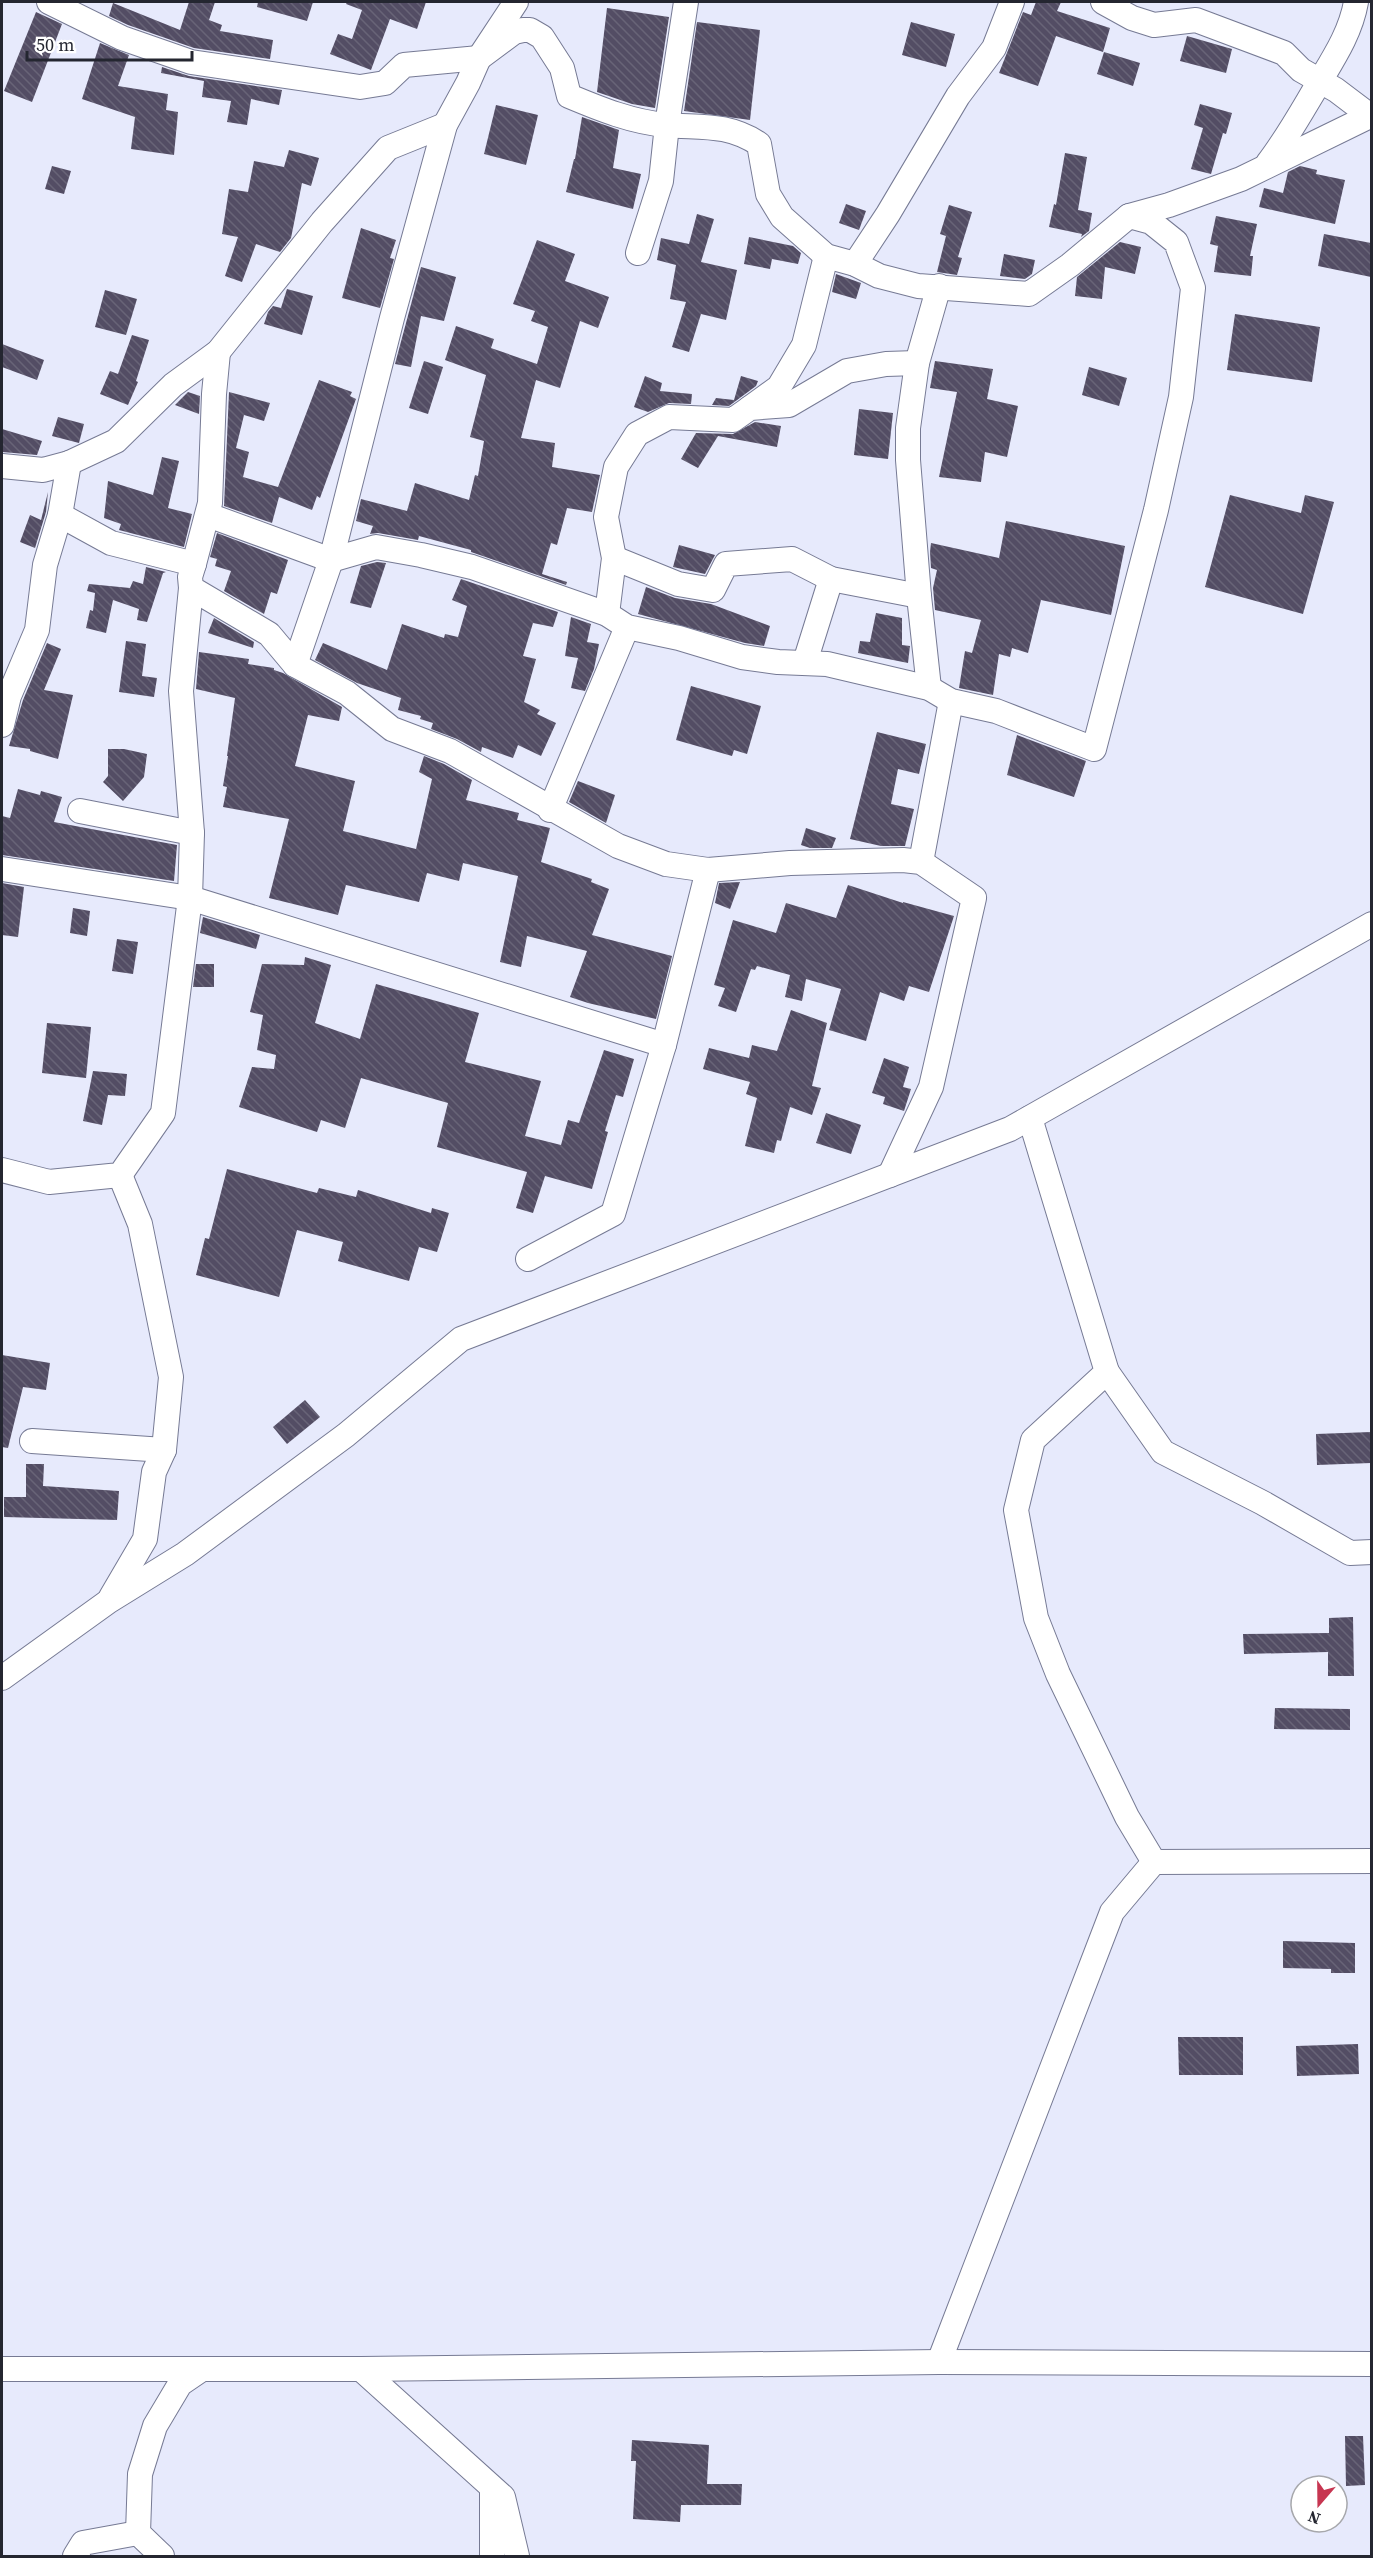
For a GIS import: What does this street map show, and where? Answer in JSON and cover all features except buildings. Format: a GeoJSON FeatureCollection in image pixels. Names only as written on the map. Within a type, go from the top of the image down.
{"type":"FeatureCollection","features":[{"type":"Feature","properties":{"kind":"street"},"geometry":{"type":"LineString","coordinates":[[49,2],[122,38],[191,62],[360,87],[385,83],[404,65],[479,58],[514,32],[530,30],[542,37],[562,68],[569,96],[609,112],[667,125],[728,129],[744,134],[759,144],[768,194],[782,217],[826,256],[855,264],[879,276],[918,286],[1029,294],[1070,265],[1129,216],[1169,205],[1240,179],[1370,115],[1320,80],[1301,70],[1284,52],[1196,20],[1154,25],[1132,18],[1103,2]]}},
{"type":"Feature","properties":{"kind":"street"},"geometry":{"type":"LineString","coordinates":[[296,665],[331,560],[392,318],[445,125],[479,58],[516,2]]}},
{"type":"Feature","properties":{"kind":"street"},"geometry":{"type":"LineString","coordinates":[[638,253],[662,181],[667,125],[686,2]]}},
{"type":"Feature","properties":{"kind":"street"},"geometry":{"type":"LineString","coordinates":[[855,264],[888,214],[957,96],[994,48],[1012,2]]}},
{"type":"Feature","properties":{"kind":"street"},"geometry":{"type":"LineString","coordinates":[[1267,165],[1296,123],[1347,32],[1356,2]]}},
{"type":"Feature","properties":{"kind":"street"},"geometry":{"type":"LineString","coordinates":[[2,466],[44,470],[69,464],[116,441],[173,385],[218,351],[322,222],[388,148],[445,125]]}},
{"type":"Feature","properties":{"kind":"street"},"geometry":{"type":"LineString","coordinates":[[208,515],[331,560],[376,547],[421,555],[472,567],[617,620],[742,657],[778,662],[827,663],[929,687],[951,701],[996,711],[1094,750],[1156,510],[1181,396],[1193,288],[1176,242],[1151,222],[1129,216]]}},
{"type":"Feature","properties":{"kind":"street"},"geometry":{"type":"LineString","coordinates":[[550,810],[617,620],[614,558],[606,517],[616,467],[637,434],[669,417],[733,420],[779,387],[804,345],[826,256]]}},
{"type":"Feature","properties":{"kind":"street"},"geometry":{"type":"LineString","coordinates":[[929,687],[919,596],[908,460],[908,428],[917,363],[939,286]]}},
{"type":"Feature","properties":{"kind":"street"},"geometry":{"type":"LineString","coordinates":[[2,1170],[49,1182],[120,1175],[163,1113],[190,898],[192,833],[181,691],[191,588],[190,577],[208,515],[213,394],[218,351]]}},
{"type":"Feature","properties":{"kind":"street"},"geometry":{"type":"LineString","coordinates":[[750,408],[789,405],[847,370],[886,364],[917,363]]}},
{"type":"Feature","properties":{"kind":"street"},"geometry":{"type":"LineString","coordinates":[[2,725],[5,694],[37,630],[45,565],[60,515],[69,464]]}},
{"type":"Feature","properties":{"kind":"street"},"geometry":{"type":"LineString","coordinates":[[60,515],[111,543],[194,564]]}},
{"type":"Feature","properties":{"kind":"street"},"geometry":{"type":"LineString","coordinates":[[614,558],[678,584],[713,590],[726,564],[792,559],[831,579],[919,596]]}},
{"type":"Feature","properties":{"kind":"street"},"geometry":{"type":"LineString","coordinates":[[805,662],[831,579]]}},
{"type":"Feature","properties":{"kind":"street"},"geometry":{"type":"LineString","coordinates":[[191,588],[269,634],[296,665],[347,693],[392,729],[450,751],[550,810],[627,850],[666,864],[708,870],[790,863],[903,860],[921,862],[974,898],[931,1087],[890,1175]]}},
{"type":"Feature","properties":{"kind":"street"},"geometry":{"type":"LineString","coordinates":[[921,862],[951,701]]}},
{"type":"Feature","properties":{"kind":"street"},"geometry":{"type":"LineString","coordinates":[[80,811],[192,833]]}},
{"type":"Feature","properties":{"kind":"street"},"geometry":{"type":"LineString","coordinates":[[2,869],[190,898],[664,1045]]}},
{"type":"Feature","properties":{"kind":"street"},"geometry":{"type":"LineString","coordinates":[[528,1259],[613,1214],[664,1045],[708,870]]}},
{"type":"Feature","properties":{"kind":"street"},"geometry":{"type":"LineString","coordinates":[[2,1678],[109,1601],[185,1554],[336,1442],[461,1339],[1010,1129],[1371,924]]}},
{"type":"Feature","properties":{"kind":"street"},"geometry":{"type":"LineString","coordinates":[[1030,1118],[1107,1372],[1163,1452],[1263,1503],[1350,1553],[1371,1552]]}},
{"type":"Feature","properties":{"kind":"street"},"geometry":{"type":"LineString","coordinates":[[109,1601],[146,1539],[154,1472],[164,1450],[171,1377],[140,1224],[120,1175]]}},
{"type":"Feature","properties":{"kind":"street"},"geometry":{"type":"LineString","coordinates":[[1107,1372],[1033,1440],[1016,1510],[1036,1618],[1058,1674],[1127,1817],[1154,1862]]}},
{"type":"Feature","properties":{"kind":"street"},"geometry":{"type":"LineString","coordinates":[[32,1441],[164,1450]]}},
{"type":"Feature","properties":{"kind":"street"},"geometry":{"type":"LineString","coordinates":[[939,2362],[1112,1912],[1154,1862],[1371,1862]]}},
{"type":"Feature","properties":{"kind":"street"},"geometry":{"type":"LineString","coordinates":[[2,2369],[939,2362],[1371,2364]]}},
{"type":"Feature","properties":{"kind":"street"},"geometry":{"type":"LineString","coordinates":[[361,2368],[503,2497],[517,2556]]}},
{"type":"Feature","properties":{"kind":"street"},"geometry":{"type":"LineString","coordinates":[[162,2556],[138,2533],[140,2474],[155,2426],[180,2384],[202,2369]]}},
{"type":"Feature","properties":{"kind":"street"},"geometry":{"type":"LineString","coordinates":[[492,2487],[492,2556]]}},
{"type":"Feature","properties":{"kind":"street"},"geometry":{"type":"LineString","coordinates":[[75,2556],[83,2543],[138,2533]]}}]}
